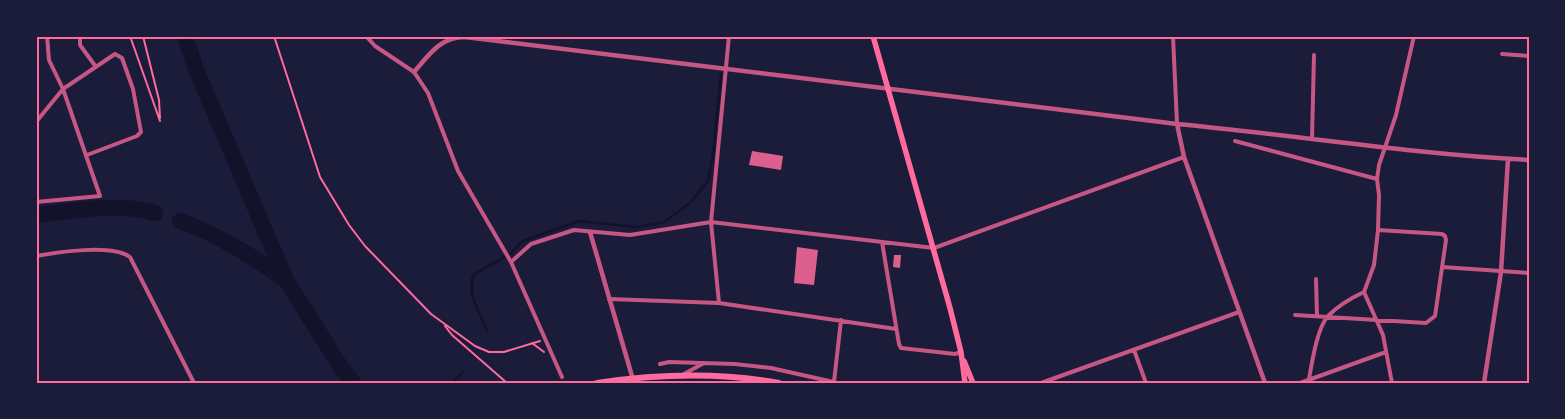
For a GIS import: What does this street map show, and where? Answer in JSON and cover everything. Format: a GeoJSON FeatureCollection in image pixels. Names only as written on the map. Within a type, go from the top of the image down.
{"type":"FeatureCollection","features":[{"type":"Feature","properties":{"kind":"highway"},"geometry":{"type":"LineString","coordinates":[[597,383],[684,374],[737,377],[779,383]]}},
{"type":"Feature","properties":{"kind":"main road"},"geometry":{"type":"LineString","coordinates":[[874,36],[887,88],[934,248],[961,352],[973,383]]}},
{"type":"Feature","properties":{"kind":"main road"},"geometry":{"type":"LineString","coordinates":[[961,352],[965,383]]}},
{"type":"Feature","properties":{"kind":"street"},"geometry":{"type":"LineString","coordinates":[[36,202],[100,196],[63,89],[49,60],[47,36]]}},
{"type":"Feature","properties":{"kind":"street"},"geometry":{"type":"LineString","coordinates":[[84,36],[80,38],[80,45],[96,67]]}},
{"type":"Feature","properties":{"kind":"street"},"geometry":{"type":"LineString","coordinates":[[366,36],[375,46],[414,72],[428,93],[458,171],[510,260],[562,378]]}},
{"type":"Feature","properties":{"kind":"street"},"geometry":{"type":"LineString","coordinates":[[719,303],[711,222],[729,36]]}},
{"type":"Feature","properties":{"kind":"street"},"geometry":{"type":"LineString","coordinates":[[1173,36],[1177,124],[1184,157],[1265,383]]}},
{"type":"Feature","properties":{"kind":"street"},"geometry":{"type":"LineString","coordinates":[[1309,379],[1319,335],[1327,317],[1350,299],[1364,292],[1374,265],[1378,230],[1379,195],[1377,179],[1379,165],[1396,115],[1414,36]]}},
{"type":"Feature","properties":{"kind":"street"},"geometry":{"type":"LineString","coordinates":[[414,72],[436,47],[444,41],[459,37],[1384,148],[1529,160]]}},
{"type":"Feature","properties":{"kind":"street"},"geometry":{"type":"LineString","coordinates":[[36,122],[63,89],[115,54],[122,58],[133,89],[141,132],[137,136],[87,155]]}},
{"type":"Feature","properties":{"kind":"street"},"geometry":{"type":"LineString","coordinates":[[1502,54],[1529,56]]}},
{"type":"Feature","properties":{"kind":"street"},"geometry":{"type":"LineString","coordinates":[[1312,139],[1314,55]]}},
{"type":"Feature","properties":{"kind":"street"},"geometry":{"type":"LineString","coordinates":[[1235,141],[1377,179]]}},
{"type":"Feature","properties":{"kind":"street"},"geometry":{"type":"LineString","coordinates":[[510,260],[531,244],[574,230],[630,236],[711,222],[934,248],[1184,157]]}},
{"type":"Feature","properties":{"kind":"street"},"geometry":{"type":"LineString","coordinates":[[1484,383],[1501,272],[1508,159]]}},
{"type":"Feature","properties":{"kind":"street"},"geometry":{"type":"LineString","coordinates":[[1295,315],[1426,323],[1435,316],[1445,236],[1442,234],[1378,230]]}},
{"type":"Feature","properties":{"kind":"street"},"geometry":{"type":"LineString","coordinates":[[590,232],[634,380]]}},
{"type":"Feature","properties":{"kind":"street"},"geometry":{"type":"LineString","coordinates":[[882,242],[899,344],[902,348],[955,354],[961,352]]}},
{"type":"Feature","properties":{"kind":"street"},"geometry":{"type":"LineString","coordinates":[[36,256],[51,253],[112,251],[126,254],[130,258],[194,383]]}},
{"type":"Feature","properties":{"kind":"street"},"geometry":{"type":"LineString","coordinates":[[1442,267],[1529,273]]}},
{"type":"Feature","properties":{"kind":"street"},"geometry":{"type":"LineString","coordinates":[[1316,279],[1317,316]]}},
{"type":"Feature","properties":{"kind":"street"},"geometry":{"type":"LineString","coordinates":[[1364,292],[1383,335],[1392,383]]}},
{"type":"Feature","properties":{"kind":"street"},"geometry":{"type":"LineString","coordinates":[[609,300],[719,303],[896,329]]}},
{"type":"Feature","properties":{"kind":"street"},"geometry":{"type":"LineString","coordinates":[[1041,383],[1239,312]]}},
{"type":"Feature","properties":{"kind":"street"},"geometry":{"type":"LineString","coordinates":[[660,364],[669,362],[734,364],[771,368],[836,382],[842,320]]}},
{"type":"Feature","properties":{"kind":"street"},"geometry":{"type":"LineString","coordinates":[[1134,350],[1146,383]]}},
{"type":"Feature","properties":{"kind":"street"},"geometry":{"type":"LineString","coordinates":[[1300,383],[1386,352]]}},
{"type":"Feature","properties":{"kind":"street"},"geometry":{"type":"LineString","coordinates":[[684,374],[704,363]]}},
{"type":"Feature","properties":{"kind":"path"},"geometry":{"type":"LineString","coordinates":[[130,36],[160,120],[159,100],[143,36]]}},
{"type":"Feature","properties":{"kind":"path"},"geometry":{"type":"LineString","coordinates":[[274,36],[320,177],[333,200],[366,246],[431,314],[482,350],[504,352],[532,343],[547,355]]}},
{"type":"Feature","properties":{"kind":"path"},"geometry":{"type":"LineString","coordinates":[[444,324],[452,335],[507,383]]}},
{"type":"Feature","properties":{"kind":"building"},"geometry":{"type":"Polygon","coordinates":[[[752,151],[783,156],[781,170],[749,165],[752,151]]]}},
{"type":"Feature","properties":{"kind":"building"},"geometry":{"type":"Polygon","coordinates":[[[797,247],[818,250],[814,285],[794,283],[797,247]]]}},
{"type":"Feature","properties":{"kind":"building"},"geometry":{"type":"Polygon","coordinates":[[[894,255],[901,255],[900,268],[893,267],[894,255]]]}},
{"type":"Feature","properties":{"kind":"waterway"},"geometry":{"type":"LineString","coordinates":[[185,36],[195,67],[286,280],[353,383]]}},
{"type":"Feature","properties":{"kind":"waterway"},"geometry":{"type":"LineString","coordinates":[[487,331],[472,296],[472,279],[476,273],[510,254],[523,241],[579,221],[636,227],[664,222],[690,203],[708,181],[713,154],[721,74]]}},
{"type":"Feature","properties":{"kind":"waterway"},"geometry":{"type":"LineString","coordinates":[[36,215],[112,208],[127,208],[155,213]]}},
{"type":"Feature","properties":{"kind":"waterway"},"geometry":{"type":"LineString","coordinates":[[180,221],[222,239],[286,280]]}},
{"type":"Feature","properties":{"kind":"waterway"},"geometry":{"type":"LineString","coordinates":[[452,383],[463,372]]}}]}
